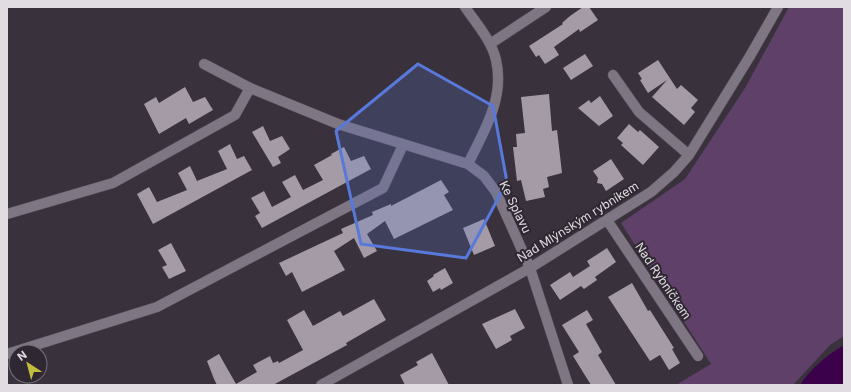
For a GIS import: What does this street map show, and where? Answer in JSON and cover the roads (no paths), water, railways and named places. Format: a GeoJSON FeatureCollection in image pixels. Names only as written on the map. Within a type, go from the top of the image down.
{"type":"FeatureCollection","features":[{"type":"Feature","properties":{"kind":"street"},"geometry":{"type":"LineString","coordinates":[[465,7],[490,44],[496,59],[499,84],[495,106],[468,164]]}},
{"type":"Feature","properties":{"kind":"street"},"geometry":{"type":"LineString","coordinates":[[490,44],[546,7]]}},
{"type":"Feature","properties":{"kind":"street","name":"Nad Mlýnským rybníkem"},"geometry":{"type":"LineString","coordinates":[[321,385],[530,268],[651,192],[674,172],[689,155],[750,56],[778,7]]}},
{"type":"Feature","properties":{"kind":"street","name":"Ke Splavu"},"geometry":{"type":"LineString","coordinates":[[204,64],[250,88],[338,124],[468,164],[484,176],[496,192],[530,268],[568,385]]}},
{"type":"Feature","properties":{"kind":"street"},"geometry":{"type":"LineString","coordinates":[[613,75],[639,112],[689,155]]}},
{"type":"Feature","properties":{"kind":"street"},"geometry":{"type":"LineString","coordinates":[[7,214],[113,183],[235,115],[250,88]]}},
{"type":"Feature","properties":{"kind":"street"},"geometry":{"type":"LineString","coordinates":[[7,354],[157,307],[368,196],[383,188],[403,144]]}},
{"type":"Feature","properties":{"kind":"street","name":"Nad Rybníčkem"},"geometry":{"type":"LineString","coordinates":[[607,220],[698,356]]}}]}
